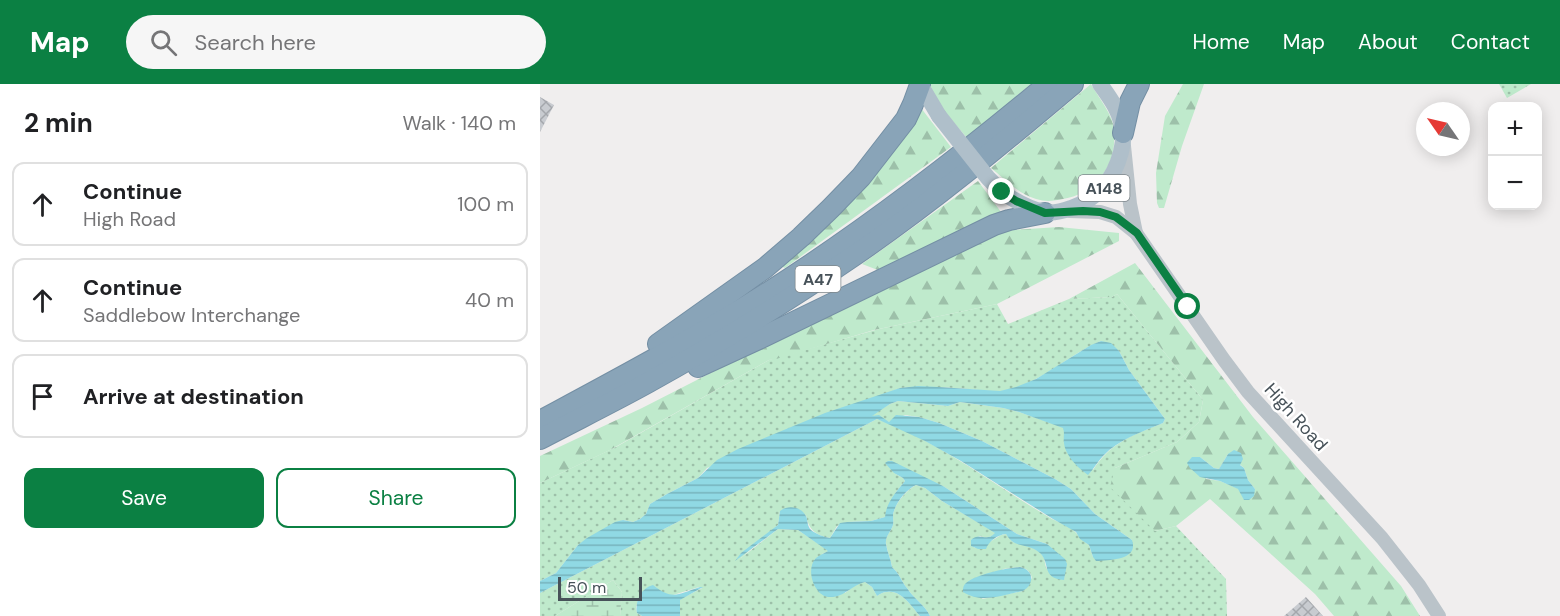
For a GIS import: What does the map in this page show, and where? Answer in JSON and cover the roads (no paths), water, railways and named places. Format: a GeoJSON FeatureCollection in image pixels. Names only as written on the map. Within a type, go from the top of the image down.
{"type":"FeatureCollection","features":[{"type":"Feature","properties":{"kind":"highway","name":"A47"},"geometry":{"type":"LineString","coordinates":[[540,420],[640,368],[744,307],[847,240],[930,179],[1048,84]]}},
{"type":"Feature","properties":{"kind":"highway","name":"A47"},"geometry":{"type":"LineString","coordinates":[[540,439],[649,382],[735,332],[854,256],[982,159],[1073,84]]}},
{"type":"Feature","properties":{"kind":"highway"},"geometry":{"type":"LineString","coordinates":[[1123,138],[1130,102],[1139,84]]}},
{"type":"Feature","properties":{"kind":"highway","name":"A47"},"geometry":{"type":"LineString","coordinates":[[540,420],[664,340],[765,268],[801,237],[861,177],[892,138],[906,118],[920,85]]}},
{"type":"Feature","properties":{"kind":"highway","name":"A47"},"geometry":{"type":"LineString","coordinates":[[540,439],[763,337],[994,225],[1053,212]]}},
{"type":"Feature","properties":{"kind":"main road"},"geometry":{"type":"LineString","coordinates":[[1100,84],[1120,116],[1123,138]]}},
{"type":"Feature","properties":{"kind":"main road"},"geometry":{"type":"LineString","coordinates":[[920,85],[939,116],[988,178],[1002,192],[1016,201],[1053,212]]}},
{"type":"Feature","properties":{"kind":"main road","name":"A148"},"geometry":{"type":"LineString","coordinates":[[1053,212],[1081,205],[1104,188],[1114,172],[1123,138]]}},
{"type":"Feature","properties":{"kind":"street","name":"High Road"},"geometry":{"type":"LineString","coordinates":[[1123,138],[1130,204],[1140,238]]}},
{"type":"Feature","properties":{"kind":"street","name":"High Road"},"geometry":{"type":"LineString","coordinates":[[1053,212],[1100,212],[1116,217],[1140,238],[1248,392],[1382,537],[1419,585],[1439,616]]}},
{"type":"Feature","properties":{"kind":"water"},"geometry":{"type":"Polygon","coordinates":[[[1101,341],[1111,343],[1119,351],[1129,370],[1165,419],[1163,423],[1131,436],[1109,450],[1088,475],[1069,457],[1065,448],[1063,428],[1019,412],[960,402],[948,406],[898,401],[872,416],[879,415],[889,422],[896,415],[919,417],[939,423],[982,441],[1055,479],[1071,489],[1095,514],[1132,540],[1131,552],[1122,558],[1096,561],[1089,545],[1080,539],[1076,532],[961,461],[877,419],[540,593],[540,581],[556,573],[578,545],[587,538],[615,522],[623,520],[633,522],[640,519],[646,514],[650,504],[698,478],[717,460],[738,449],[825,413],[900,388],[918,386],[1000,391],[1016,387],[1036,379],[1101,341]]]}},
{"type":"Feature","properties":{"kind":"water"},"geometry":{"type":"Polygon","coordinates":[[[1234,450],[1241,453],[1243,459],[1240,465],[1244,468],[1248,480],[1255,489],[1254,496],[1249,500],[1244,500],[1238,489],[1220,481],[1200,477],[1187,463],[1192,457],[1200,457],[1214,468],[1219,469],[1228,454],[1234,450]]]}},
{"type":"Feature","properties":{"kind":"water"},"geometry":{"type":"Polygon","coordinates":[[[888,461],[943,486],[1017,534],[1047,544],[1065,559],[1067,564],[1064,580],[1057,579],[1049,573],[1040,553],[1013,542],[1006,534],[994,539],[986,549],[971,546],[971,540],[974,538],[989,537],[995,533],[925,488],[916,485],[906,492],[895,507],[893,525],[886,544],[892,567],[930,616],[920,616],[897,593],[886,592],[877,596],[872,587],[865,582],[839,596],[829,597],[819,592],[815,587],[811,569],[816,558],[828,551],[798,530],[778,529],[735,561],[741,553],[778,525],[780,511],[786,508],[801,510],[811,530],[830,538],[840,523],[871,521],[885,517],[889,502],[905,481],[885,463],[888,461]]]}},
{"type":"Feature","properties":{"kind":"water"},"geometry":{"type":"Polygon","coordinates":[[[1020,567],[1028,571],[1031,578],[1030,585],[1023,591],[985,598],[970,596],[963,592],[965,584],[977,577],[1020,567]]]}},
{"type":"Feature","properties":{"kind":"water"},"geometry":{"type":"Polygon","coordinates":[[[653,585],[671,595],[703,587],[680,600],[680,616],[642,616],[637,613],[638,600],[645,589],[653,585]]]}}]}
